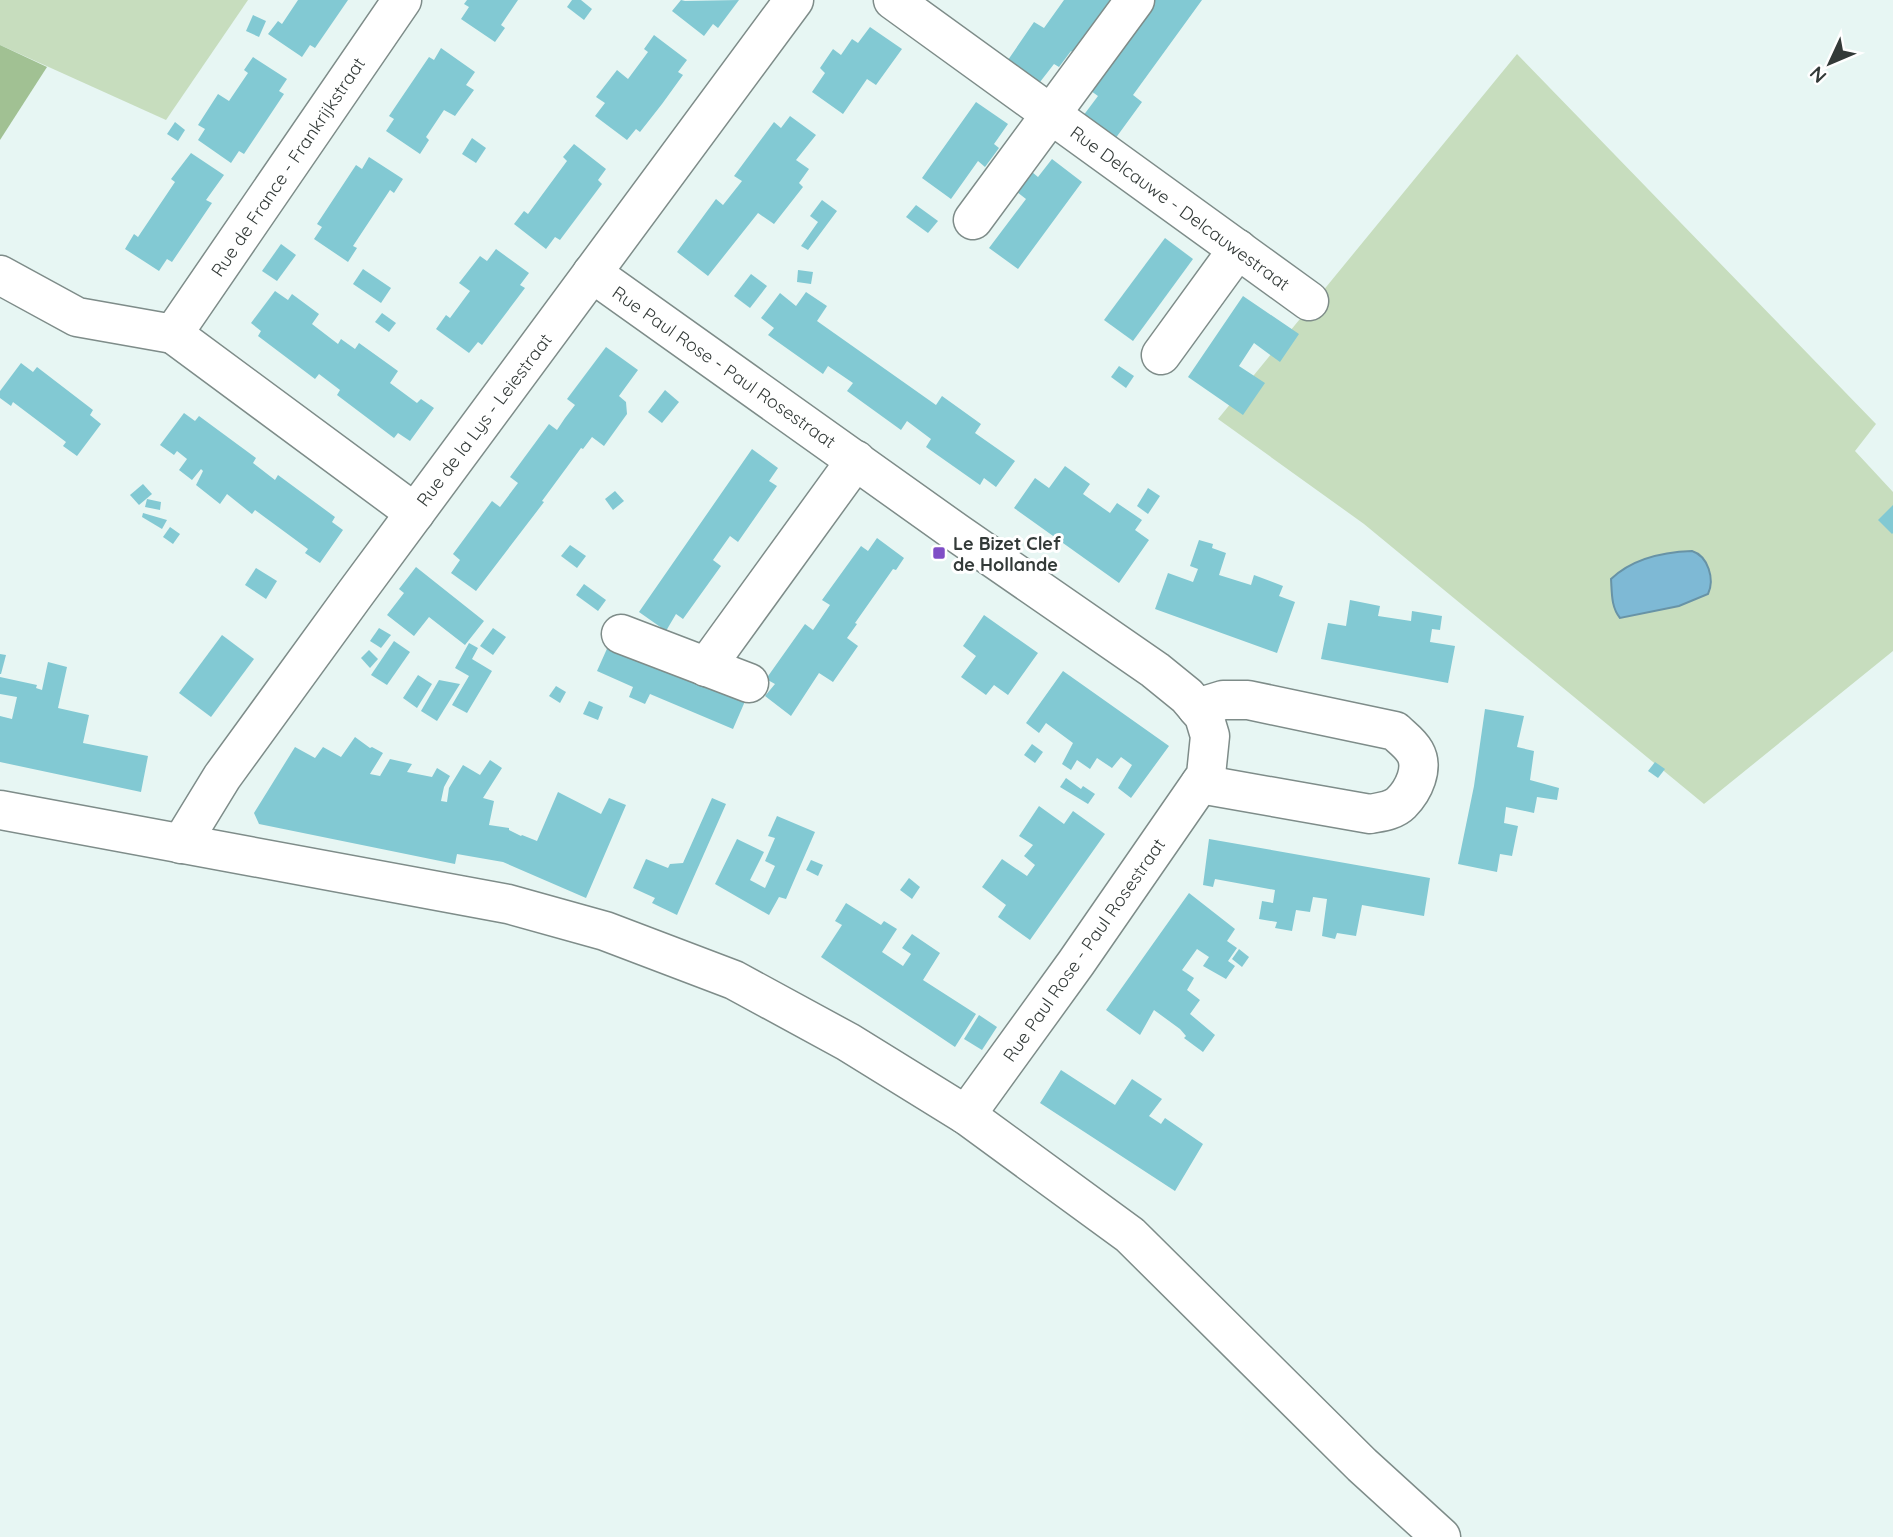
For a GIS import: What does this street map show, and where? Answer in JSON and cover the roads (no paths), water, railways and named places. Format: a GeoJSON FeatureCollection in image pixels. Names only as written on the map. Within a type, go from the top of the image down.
{"type":"FeatureCollection","features":[{"type":"Feature","properties":{"kind":"street","name":"Rue de France - Frankrijkstraat"},"geometry":{"type":"LineString","coordinates":[[173,334],[402,0]]}},
{"type":"Feature","properties":{"kind":"street","name":"Rue de la Lys - Leiestraat"},"geometry":{"type":"LineString","coordinates":[[181,844],[222,777],[794,0]]}},
{"type":"Feature","properties":{"kind":"street","name":"Rue Delcauwe - Delcauwestraat"},"geometry":{"type":"LineString","coordinates":[[892,0],[1309,300]]}},
{"type":"Feature","properties":{"kind":"street"},"geometry":{"type":"LineString","coordinates":[[973,220],[1135,0]]}},
{"type":"Feature","properties":{"kind":"street"},"geometry":{"type":"LineString","coordinates":[[1161,355],[1238,249]]}},
{"type":"Feature","properties":{"kind":"street","name":"Rue Paul Rose - Paul Rosestraat"},"geometry":{"type":"LineString","coordinates":[[592,274],[957,534],[1155,670],[1204,716],[1210,736],[1206,775],[966,1115]]}},
{"type":"Feature","properties":{"kind":"street"},"geometry":{"type":"LineString","coordinates":[[0,275],[77,317],[173,334],[415,513]]}},
{"type":"Feature","properties":{"kind":"street"},"geometry":{"type":"LineString","coordinates":[[706,667],[856,460]]}},
{"type":"Feature","properties":{"kind":"street"},"geometry":{"type":"LineString","coordinates":[[621,634],[750,683]]}},
{"type":"Feature","properties":{"kind":"street"},"geometry":{"type":"LineString","coordinates":[[1197,708],[1223,701],[1248,700],[1395,731],[1408,742],[1416,754],[1419,772],[1401,804],[1387,811],[1370,814],[1200,784]]}},
{"type":"Feature","properties":{"kind":"street"},"geometry":{"type":"LineString","coordinates":[[0,810],[508,904],[605,931],[734,980],[848,1042],[966,1115],[1130,1235],[1362,1465],[1441,1537]]}},
{"type":"Feature","properties":{"kind":"water"},"geometry":{"type":"Polygon","coordinates":[[[1692,551],[1702,558],[1709,569],[1711,582],[1708,594],[1679,606],[1620,618],[1613,605],[1611,579],[1628,566],[1648,558],[1692,551]]]}},
{"type":"Feature","properties":{"kind":"place","name":"Le Bizet Clef de Hollande"},"geometry":{"type":"Point","coordinates":[939,553]}}]}
